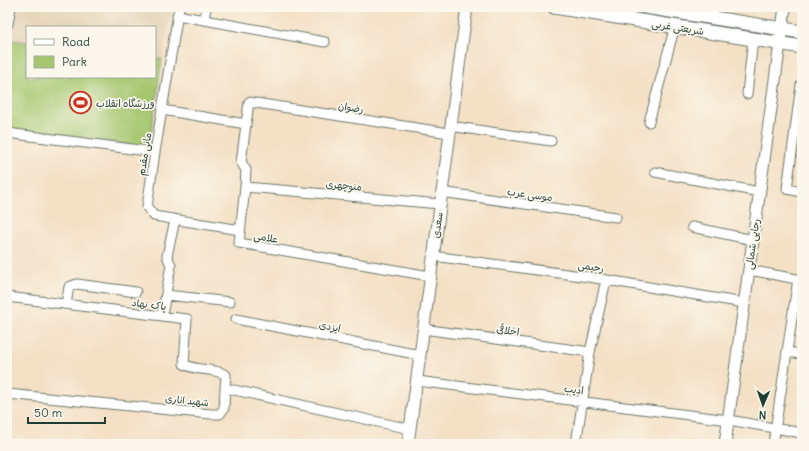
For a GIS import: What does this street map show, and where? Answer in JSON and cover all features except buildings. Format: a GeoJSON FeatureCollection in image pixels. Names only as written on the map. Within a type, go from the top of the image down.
{"type":"FeatureCollection","features":[{"type":"Feature","properties":{"kind":"main road","name":"شریعتی غربی"},"geometry":{"type":"LineString","coordinates":[[554,7],[802,47]]}},
{"type":"Feature","properties":{"kind":"main road","name":"شریعتی غربی"},"geometry":{"type":"LineString","coordinates":[[645,7],[802,32]]}},
{"type":"Feature","properties":{"kind":"street"},"geometry":{"type":"LineString","coordinates":[[7,23],[10,7]]}},
{"type":"Feature","properties":{"kind":"street"},"geometry":{"type":"LineString","coordinates":[[204,20],[206,7]]}},
{"type":"Feature","properties":{"kind":"street","name":"سعدی"},"geometry":{"type":"LineString","coordinates":[[408,444],[467,7]]}},
{"type":"Feature","properties":{"kind":"street","name":"رجایی شمالی"},"geometry":{"type":"LineString","coordinates":[[725,444],[785,7]]}},
{"type":"Feature","properties":{"kind":"street"},"geometry":{"type":"LineString","coordinates":[[178,11],[204,20],[325,42]]}},
{"type":"Feature","properties":{"kind":"street","name":"مانی مقدم"},"geometry":{"type":"LineString","coordinates":[[178,11],[147,207],[154,216],[240,230]]}},
{"type":"Feature","properties":{"kind":"street"},"geometry":{"type":"LineString","coordinates":[[649,122],[674,26]]}},
{"type":"Feature","properties":{"kind":"street"},"geometry":{"type":"LineString","coordinates":[[747,94],[753,40]]}},
{"type":"Feature","properties":{"kind":"street"},"geometry":{"type":"LineString","coordinates":[[801,85],[798,129],[787,189],[802,192]]}},
{"type":"Feature","properties":{"kind":"street","name":"رضوان"},"geometry":{"type":"LineString","coordinates":[[250,102],[450,130],[551,141]]}},
{"type":"Feature","properties":{"kind":"street","name":"علامی"},"geometry":{"type":"LineString","coordinates":[[250,102],[241,162],[246,170],[246,187],[239,243],[430,276]]}},
{"type":"Feature","properties":{"kind":"street"},"geometry":{"type":"LineString","coordinates":[[162,110],[246,124]]}},
{"type":"Feature","properties":{"kind":"street"},"geometry":{"type":"LineString","coordinates":[[7,133],[155,152]]}},
{"type":"Feature","properties":{"kind":"street"},"geometry":{"type":"LineString","coordinates":[[655,172],[759,192]]}},
{"type":"Feature","properties":{"kind":"street","name":"منوچهری"},"geometry":{"type":"LineString","coordinates":[[246,187],[440,204]]}},
{"type":"Feature","properties":{"kind":"street","name":"موسی عرب"},"geometry":{"type":"LineString","coordinates":[[442,192],[616,217]]}},
{"type":"Feature","properties":{"kind":"street"},"geometry":{"type":"LineString","coordinates":[[162,316],[171,265],[167,256],[175,220]]}},
{"type":"Feature","properties":{"kind":"street"},"geometry":{"type":"LineString","coordinates":[[692,227],[753,240]]}},
{"type":"Feature","properties":{"kind":"street","name":"رحیمی"},"geometry":{"type":"LineString","coordinates":[[433,256],[606,280],[744,303]]}},
{"type":"Feature","properties":{"kind":"street"},"geometry":{"type":"LineString","coordinates":[[749,270],[800,280],[773,444]]}},
{"type":"Feature","properties":{"kind":"street"},"geometry":{"type":"LineString","coordinates":[[576,444],[590,352],[606,280]]}},
{"type":"Feature","properties":{"kind":"street"},"geometry":{"type":"LineString","coordinates":[[66,304],[68,287],[77,284],[136,292]]}},
{"type":"Feature","properties":{"kind":"street"},"geometry":{"type":"LineString","coordinates":[[166,295],[230,302]]}},
{"type":"Feature","properties":{"kind":"street","name":"پاک نهاد"},"geometry":{"type":"LineString","coordinates":[[7,297],[187,320],[184,364],[190,368],[220,371],[226,375],[225,388]]}},
{"type":"Feature","properties":{"kind":"street","name":"ایزدی"},"geometry":{"type":"LineString","coordinates":[[236,319],[420,355]]}},
{"type":"Feature","properties":{"kind":"street","name":"اخلاقی"},"geometry":{"type":"LineString","coordinates":[[423,330],[590,352]]}},
{"type":"Feature","properties":{"kind":"street"},"geometry":{"type":"LineString","coordinates":[[787,352],[802,354]]}},
{"type":"Feature","properties":{"kind":"street","name":"ادیب"},"geometry":{"type":"LineString","coordinates":[[417,381],[728,420],[802,433]]}},
{"type":"Feature","properties":{"kind":"street"},"geometry":{"type":"LineString","coordinates":[[225,388],[410,429]]}},
{"type":"Feature","properties":{"kind":"street","name":"شهید اناری"},"geometry":{"type":"LineString","coordinates":[[7,394],[220,414],[224,408],[225,388]]}},
{"type":"Feature","properties":{"kind":"shaded area"},"geometry":{"type":"Polygon","coordinates":[[[16,7],[172,7],[162,59],[156,58],[156,26],[26,26],[26,42],[11,40],[16,7]]]}},
{"type":"Feature","properties":{"kind":"green space","name":"ورزشگاه انقلاب"},"geometry":{"type":"Polygon","coordinates":[[[11,40],[26,42],[26,78],[156,78],[156,58],[162,59],[149,147],[7,129],[7,66],[11,40]]]}},
{"type":"Feature","properties":{"kind":"place","name":"ورزشگاه انقلاب"},"geometry":{"type":"Point","coordinates":[81,103]}}]}
